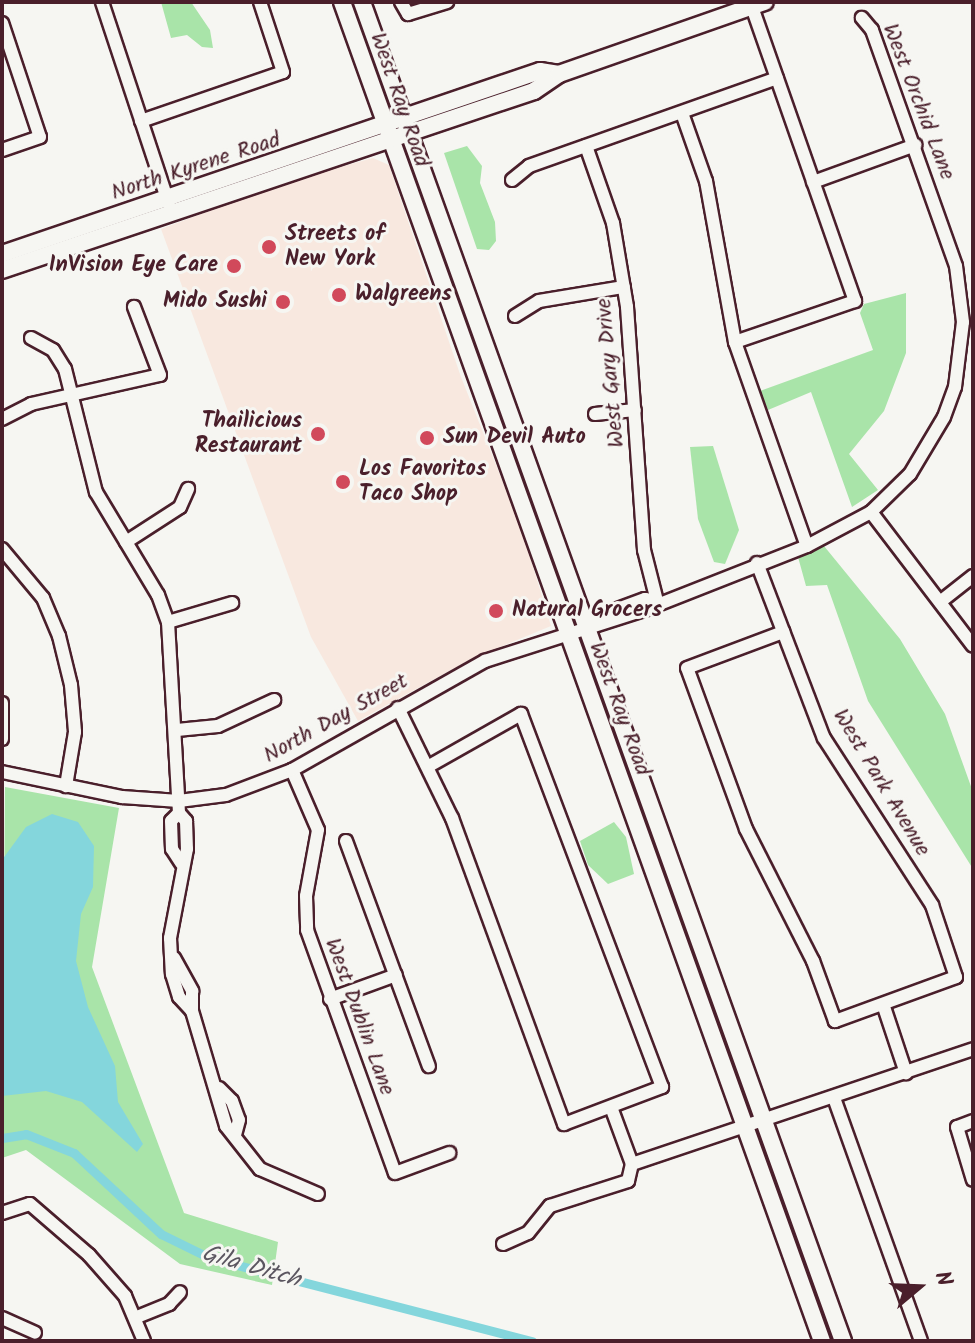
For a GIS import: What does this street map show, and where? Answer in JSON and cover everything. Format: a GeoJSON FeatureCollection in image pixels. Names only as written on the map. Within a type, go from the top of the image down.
{"type":"FeatureCollection","features":[{"type":"Feature","properties":{"kind":"main road","name":"West Ray Road"},"geometry":{"type":"LineString","coordinates":[[342,2],[568,633],[843,1341]]}},
{"type":"Feature","properties":{"kind":"main road","name":"West Ray Road"},"geometry":{"type":"LineString","coordinates":[[362,2],[586,627],[758,1125],[822,1341]]}},
{"type":"Feature","properties":{"kind":"main road","name":"North Kyrene Road"},"geometry":{"type":"LineString","coordinates":[[2,270],[170,207],[387,134],[546,87],[559,74],[755,3]]}},
{"type":"Feature","properties":{"kind":"main road","name":"North Kyrene Road"},"geometry":{"type":"LineString","coordinates":[[2,254],[170,207]]}},
{"type":"Feature","properties":{"kind":"street"},"geometry":{"type":"LineString","coordinates":[[102,2],[170,207]]}},
{"type":"Feature","properties":{"kind":"street"},"geometry":{"type":"LineString","coordinates":[[141,121],[283,72],[260,2]]}},
{"type":"Feature","properties":{"kind":"street"},"geometry":{"type":"LineString","coordinates":[[404,8],[447,2]]}},
{"type":"Feature","properties":{"kind":"street"},"geometry":{"type":"LineString","coordinates":[[735,342],[855,301],[777,78],[755,3]]}},
{"type":"Feature","properties":{"kind":"street","name":"West Orchid Lane"},"geometry":{"type":"LineString","coordinates":[[862,18],[872,30],[956,266],[963,322],[955,387],[944,417],[910,474]]}},
{"type":"Feature","properties":{"kind":"street"},"geometry":{"type":"LineString","coordinates":[[2,23],[40,137],[2,150]]}},
{"type":"Feature","properties":{"kind":"street"},"geometry":{"type":"LineString","coordinates":[[512,180],[529,166],[777,78]]}},
{"type":"Feature","properties":{"kind":"street"},"geometry":{"type":"LineString","coordinates":[[682,113],[706,181],[735,342],[807,546]]}},
{"type":"Feature","properties":{"kind":"street"},"geometry":{"type":"LineString","coordinates":[[813,182],[915,145]]}},
{"type":"Feature","properties":{"kind":"street","name":"West Gary Drive"},"geometry":{"type":"LineString","coordinates":[[586,146],[613,223],[624,287],[644,550],[657,601]]}},
{"type":"Feature","properties":{"kind":"street"},"geometry":{"type":"LineString","coordinates":[[515,316],[539,301],[624,287]]}},
{"type":"Feature","properties":{"kind":"street"},"geometry":{"type":"LineString","coordinates":[[2,419],[31,404],[160,375],[134,307]]}},
{"type":"Feature","properties":{"kind":"street"},"geometry":{"type":"LineString","coordinates":[[31,338],[53,350],[71,394],[87,468],[158,595],[168,622],[177,730],[179,807],[171,821],[172,849],[181,863],[170,938],[179,997],[192,1011],[219,1088],[222,1115],[235,1135],[260,1169],[318,1194]]}},
{"type":"Feature","properties":{"kind":"street"},"geometry":{"type":"LineString","coordinates":[[595,414],[635,410]]}},
{"type":"Feature","properties":{"kind":"street","name":"North Day Street"},"geometry":{"type":"LineString","coordinates":[[2,772],[179,807],[226,795],[292,770],[485,661],[586,627],[599,616],[645,599],[657,601],[807,546],[871,512],[910,474]]}},
{"type":"Feature","properties":{"kind":"street"},"geometry":{"type":"LineString","coordinates":[[126,542],[180,507],[188,489]]}},
{"type":"Feature","properties":{"kind":"street"},"geometry":{"type":"LineString","coordinates":[[871,512],[973,646]]}},
{"type":"Feature","properties":{"kind":"street"},"geometry":{"type":"LineString","coordinates":[[2,549],[43,598],[59,636],[71,685],[75,732],[66,786]]}},
{"type":"Feature","properties":{"kind":"street","name":"West Park Avenue"},"geometry":{"type":"LineString","coordinates":[[757,563],[824,738],[932,905],[956,977],[884,1007]]}},
{"type":"Feature","properties":{"kind":"street"},"geometry":{"type":"LineString","coordinates":[[940,602],[973,576]]}},
{"type":"Feature","properties":{"kind":"street"},"geometry":{"type":"LineString","coordinates":[[168,622],[232,603]]}},
{"type":"Feature","properties":{"kind":"street"},"geometry":{"type":"LineString","coordinates":[[783,632],[687,668],[746,829],[813,961],[835,1021],[884,1007],[906,1073]]}},
{"type":"Feature","properties":{"kind":"street"},"geometry":{"type":"LineString","coordinates":[[177,730],[218,726],[274,700]]}},
{"type":"Feature","properties":{"kind":"street"},"geometry":{"type":"LineString","coordinates":[[2,703],[2,739]]}},
{"type":"Feature","properties":{"kind":"street"},"geometry":{"type":"LineString","coordinates":[[398,708],[429,766],[564,1124],[662,1087],[521,714],[429,766]]}},
{"type":"Feature","properties":{"kind":"street","name":"West Dublin Lane"},"geometry":{"type":"LineString","coordinates":[[292,770],[318,830],[306,896],[307,930],[395,1173],[449,1153]]}},
{"type":"Feature","properties":{"kind":"street"},"geometry":{"type":"LineString","coordinates":[[346,841],[429,1066]]}},
{"type":"Feature","properties":{"kind":"street"},"geometry":{"type":"LineString","coordinates":[[330,999],[396,975]]}},
{"type":"Feature","properties":{"kind":"street"},"geometry":{"type":"LineString","coordinates":[[632,1164],[758,1125],[973,1049]]}},
{"type":"Feature","properties":{"kind":"street"},"geometry":{"type":"LineString","coordinates":[[834,1098],[921,1341]]}},
{"type":"Feature","properties":{"kind":"street"},"geometry":{"type":"LineString","coordinates":[[503,1244],[528,1233],[550,1206],[628,1181],[632,1164],[611,1107]]}},
{"type":"Feature","properties":{"kind":"street"},"geometry":{"type":"LineString","coordinates":[[973,1121],[957,1127],[973,1180]]}},
{"type":"Feature","properties":{"kind":"street"},"geometry":{"type":"LineString","coordinates":[[2,1213],[30,1204],[112,1275],[137,1317],[144,1341]]}},
{"type":"Feature","properties":{"kind":"street"},"geometry":{"type":"LineString","coordinates":[[137,1317],[169,1304],[180,1292]]}},
{"type":"Feature","properties":{"kind":"street"},"geometry":{"type":"LineString","coordinates":[[2,1318],[35,1333]]}},
{"type":"Feature","properties":{"kind":"shaded area"},"geometry":{"type":"Polygon","coordinates":[[[373,158],[389,165],[461,377],[522,530],[551,626],[469,660],[358,721],[311,637],[161,229],[289,181],[373,158]]]}},
{"type":"Feature","properties":{"kind":"green space"},"geometry":{"type":"Polygon","coordinates":[[[161,2],[191,2],[210,30],[213,48],[202,47],[187,35],[171,38],[161,2]]]}},
{"type":"Feature","properties":{"kind":"green space"},"geometry":{"type":"Polygon","coordinates":[[[467,146],[482,166],[480,183],[495,222],[496,241],[489,250],[477,249],[444,153],[467,146]]]}},
{"type":"Feature","properties":{"kind":"green space"},"geometry":{"type":"Polygon","coordinates":[[[906,293],[906,353],[884,411],[849,454],[878,490],[852,507],[811,392],[768,410],[760,391],[873,350],[860,313],[864,304],[906,293]]]}},
{"type":"Feature","properties":{"kind":"green space"},"geometry":{"type":"Polygon","coordinates":[[[713,446],[739,530],[725,564],[714,562],[698,519],[690,447],[713,446]]]}},
{"type":"Feature","properties":{"kind":"green space"},"geometry":{"type":"Polygon","coordinates":[[[824,546],[900,639],[945,714],[973,792],[973,869],[868,701],[827,585],[806,586],[798,557],[824,546]]]}},
{"type":"Feature","properties":{"kind":"green space"},"geometry":{"type":"Polygon","coordinates":[[[5,787],[119,808],[92,967],[184,1213],[278,1242],[272,1285],[180,1264],[26,1150],[2,1158],[5,787]]]}},
{"type":"Feature","properties":{"kind":"green space"},"geometry":{"type":"Polygon","coordinates":[[[614,822],[626,837],[634,874],[608,884],[588,865],[580,841],[614,822]]]}},
{"type":"Feature","properties":{"kind":"water"},"geometry":{"type":"Polygon","coordinates":[[[52,814],[78,822],[94,846],[93,887],[81,914],[76,961],[88,1007],[115,1066],[118,1102],[143,1144],[137,1152],[82,1102],[46,1091],[2,1096],[2,860],[26,827],[52,814]]]}},
{"type":"Feature","properties":{"kind":"waterway","name":"Gila Ditch"},"geometry":{"type":"LineString","coordinates":[[2,1138],[26,1134],[74,1153],[161,1234],[210,1258],[532,1341]]}},
{"type":"Feature","properties":{"kind":"place","name":"Streets of New York"},"geometry":{"type":"Point","coordinates":[269,247]}},
{"type":"Feature","properties":{"kind":"place","name":"InVision Eye Care"},"geometry":{"type":"Point","coordinates":[234,266]}},
{"type":"Feature","properties":{"kind":"place","name":"Walgreens"},"geometry":{"type":"Point","coordinates":[339,295]}},
{"type":"Feature","properties":{"kind":"place","name":"Mido Sushi"},"geometry":{"type":"Point","coordinates":[283,302]}},
{"type":"Feature","properties":{"kind":"place","name":"Thailicious Restaurant"},"geometry":{"type":"Point","coordinates":[318,434]}},
{"type":"Feature","properties":{"kind":"place","name":"Sun Devil Auto"},"geometry":{"type":"Point","coordinates":[427,438]}},
{"type":"Feature","properties":{"kind":"place","name":"Los Favoritos Taco Shop"},"geometry":{"type":"Point","coordinates":[343,482]}},
{"type":"Feature","properties":{"kind":"place","name":"Natural Grocers"},"geometry":{"type":"Point","coordinates":[496,611]}}]}
